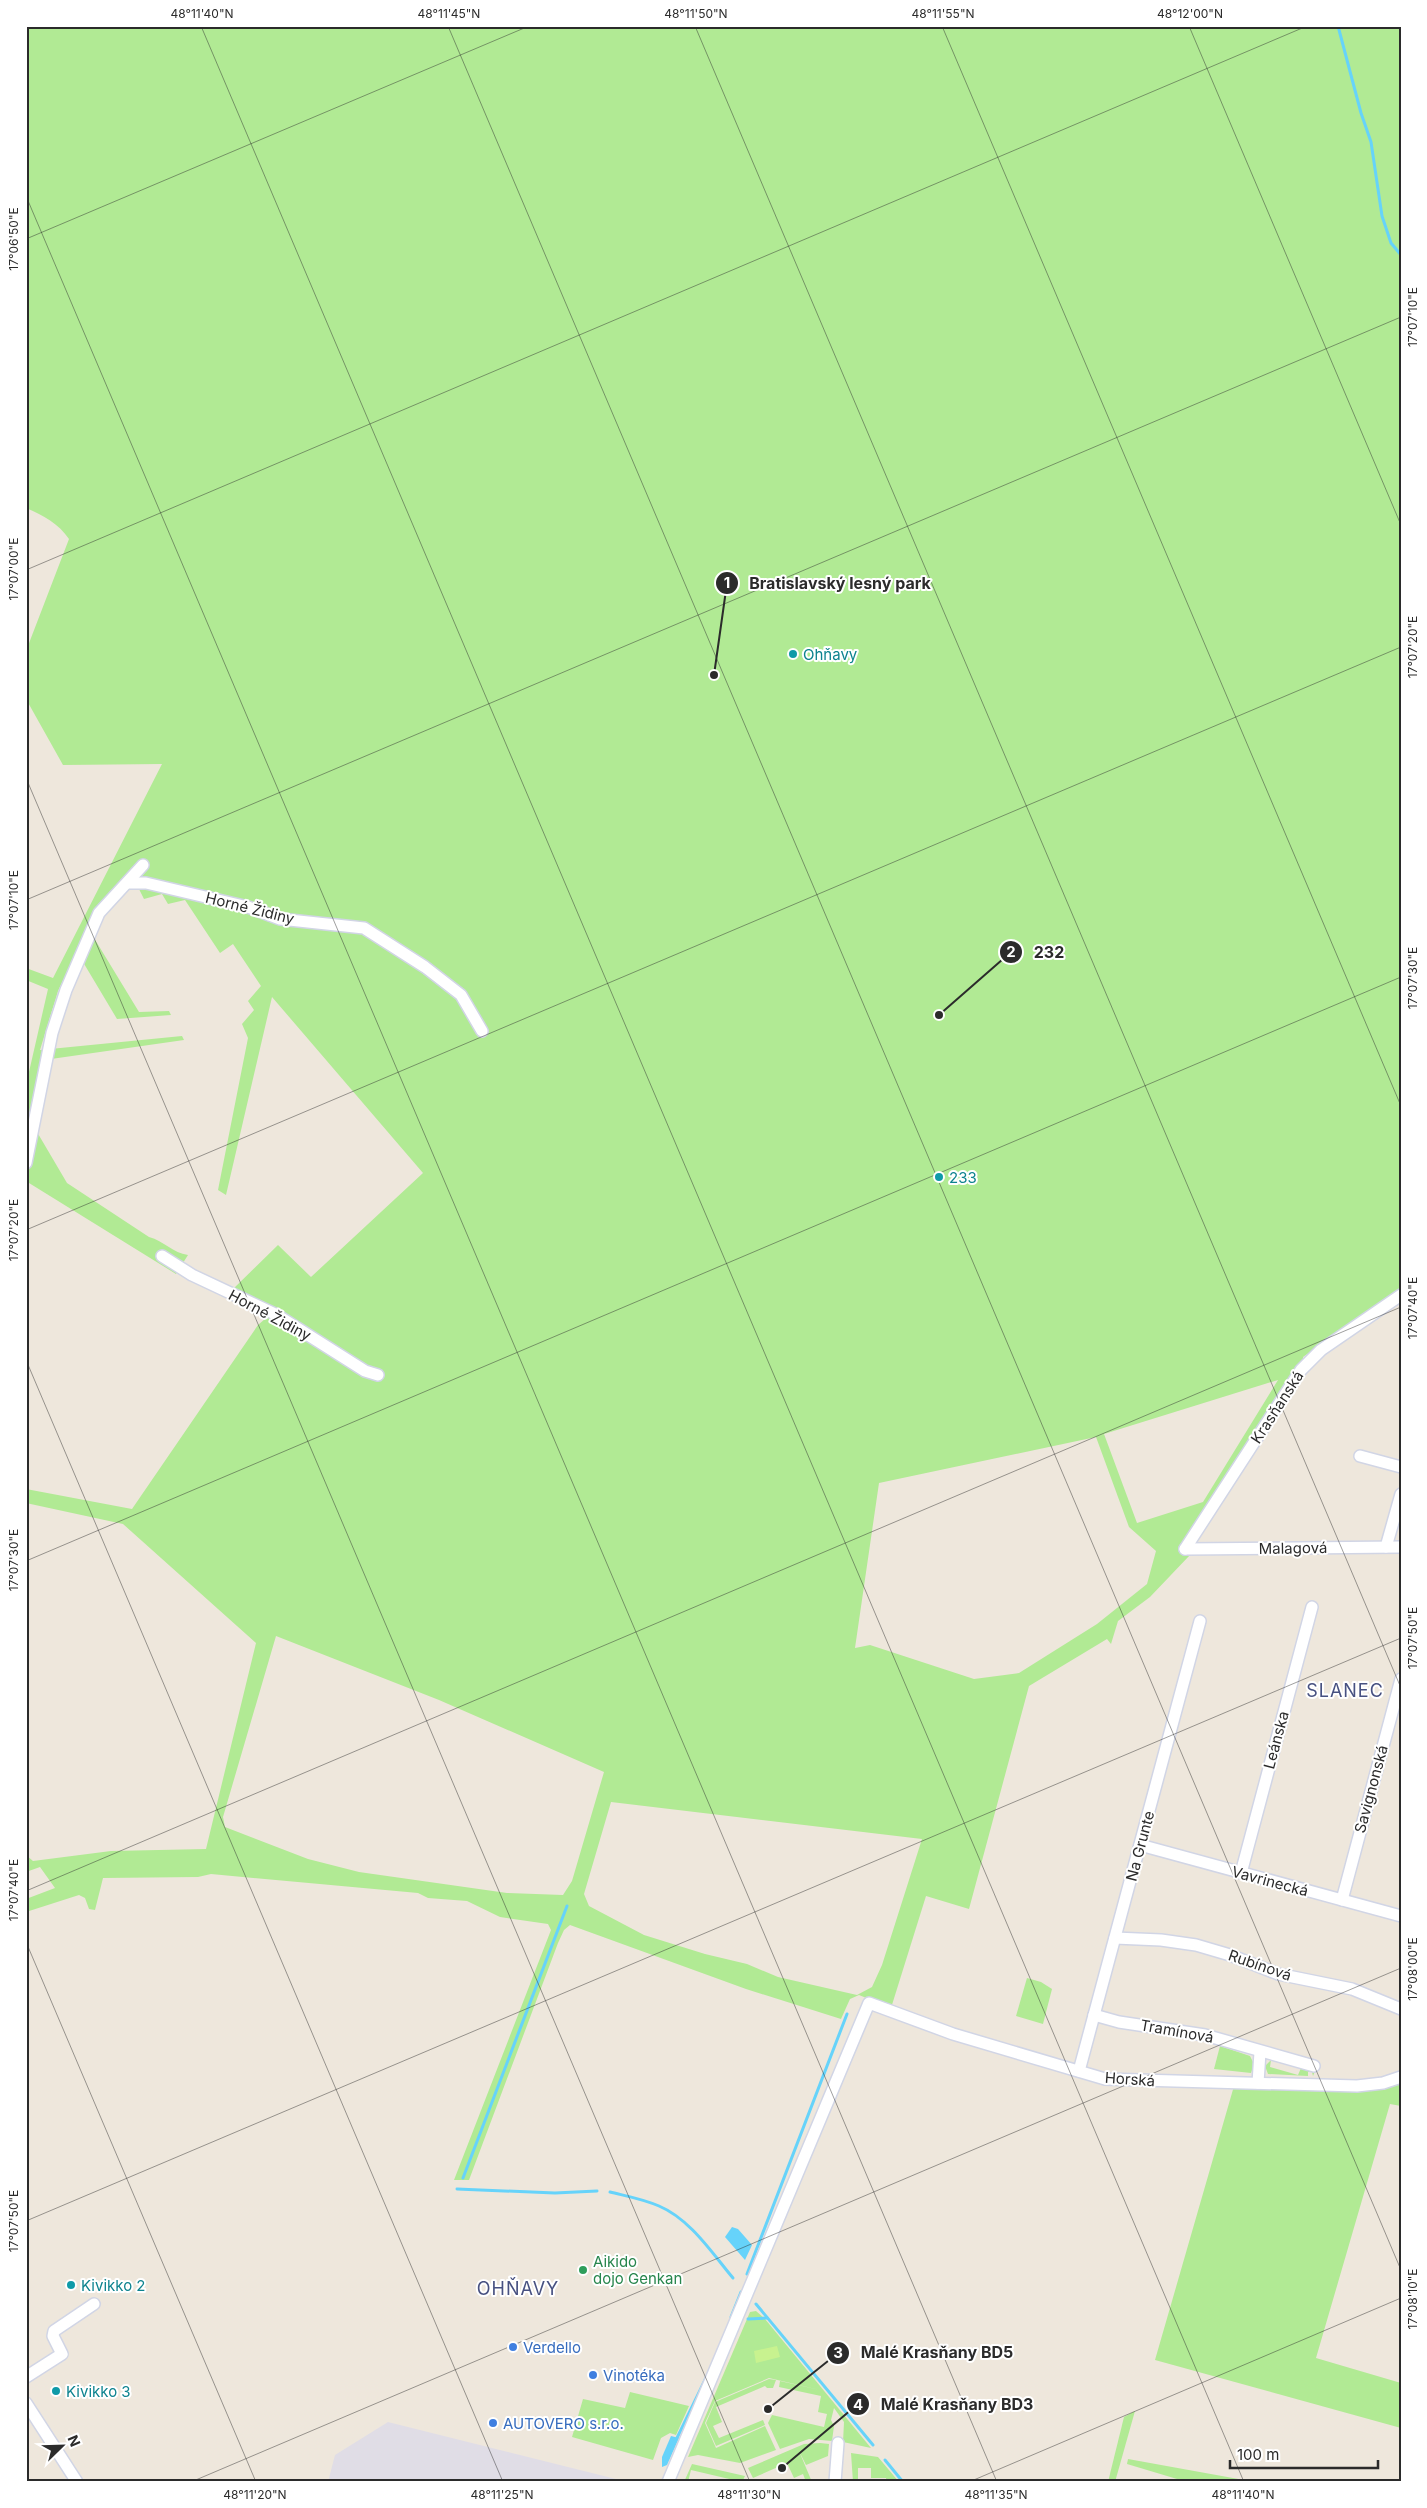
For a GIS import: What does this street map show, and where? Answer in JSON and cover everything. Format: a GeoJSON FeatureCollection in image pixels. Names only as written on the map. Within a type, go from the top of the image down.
{"type":"FeatureCollection","features":[{"type":"Feature","properties":{"kind":"street"},"geometry":{"type":"LineString","coordinates":[[26,1163],[52,1033],[66,990],[100,913],[143,865]]}},
{"type":"Feature","properties":{"kind":"street","name":"Horné Židiny"},"geometry":{"type":"LineString","coordinates":[[128,883],[146,883],[230,903],[280,919],[364,928],[425,966],[461,995],[482,1031]]}},
{"type":"Feature","properties":{"kind":"street","name":"Horné Židiny"},"geometry":{"type":"LineString","coordinates":[[162,1256],[192,1275],[275,1314],[365,1372],[378,1375]]}},
{"type":"Feature","properties":{"kind":"street","name":"Krasňanská"},"geometry":{"type":"LineString","coordinates":[[1185,1549],[1301,1370],[1322,1350],[1401,1295]]}},
{"type":"Feature","properties":{"kind":"street"},"geometry":{"type":"LineString","coordinates":[[1360,1456],[1401,1467]]}},
{"type":"Feature","properties":{"kind":"street"},"geometry":{"type":"LineString","coordinates":[[1386,1547],[1401,1494]]}},
{"type":"Feature","properties":{"kind":"street","name":"Malagová"},"geometry":{"type":"LineString","coordinates":[[1185,1549],[1401,1547]]}},
{"type":"Feature","properties":{"kind":"street","name":"Leánska"},"geometry":{"type":"LineString","coordinates":[[1241,1873],[1312,1607]]}},
{"type":"Feature","properties":{"kind":"street","name":"Na Grunte"},"geometry":{"type":"LineString","coordinates":[[1079,2072],[1200,1621]]}},
{"type":"Feature","properties":{"kind":"street","name":"Savignonská"},"geometry":{"type":"LineString","coordinates":[[1342,1900],[1401,1679]]}},
{"type":"Feature","properties":{"kind":"street","name":"Vavrinecká"},"geometry":{"type":"LineString","coordinates":[[1140,1846],[1401,1916]]}},
{"type":"Feature","properties":{"kind":"street","name":"Rubínová"},"geometry":{"type":"LineString","coordinates":[[1115,1938],[1161,1940],[1196,1945],[1230,1955],[1278,1974],[1352,1989],[1401,2009]]}},
{"type":"Feature","properties":{"kind":"street","name":"Horská"},"geometry":{"type":"LineString","coordinates":[[668,2482],[869,2003],[953,2034],[1079,2072],[1113,2080],[1365,2085],[1383,2083],[1401,2077]]}},
{"type":"Feature","properties":{"kind":"street","name":"Tramínová"},"geometry":{"type":"LineString","coordinates":[[1094,2015],[1119,2022],[1205,2035],[1314,2066]]}},
{"type":"Feature","properties":{"kind":"street"},"geometry":{"type":"LineString","coordinates":[[1258,2083],[1260,2052]]}},
{"type":"Feature","properties":{"kind":"street"},"geometry":{"type":"LineString","coordinates":[[26,2377],[62,2354],[54,2336],[54,2331],[94,2304]]}},
{"type":"Feature","properties":{"kind":"street"},"geometry":{"type":"LineString","coordinates":[[26,2403],[77,2482]]}},
{"type":"Feature","properties":{"kind":"street"},"geometry":{"type":"LineString","coordinates":[[836,2482],[838,2443]]}},
{"type":"Feature","properties":{"kind":"shaded area"},"geometry":{"type":"Polygon","coordinates":[[[388,2422],[628,2482],[328,2482],[335,2455],[388,2422]]]}},
{"type":"Feature","properties":{"kind":"green space"},"geometry":{"type":"Polygon","coordinates":[[[26,26],[1401,26],[1401,1288],[1303,1357],[1303,1361],[1261,1421],[1179,1552],[1190,1555],[1150,1597],[1118,1621],[1111,1644],[1107,1639],[1029,1686],[969,1909],[926,1896],[891,2008],[859,1995],[850,1999],[841,2019],[746,1989],[570,1925],[564,1930],[558,1943],[469,2180],[454,2180],[551,1930],[548,1924],[500,1917],[467,1901],[428,1898],[418,1893],[211,1874],[198,1877],[103,1878],[95,1910],[89,1909],[85,1898],[79,1895],[26,1912],[26,1899],[55,1888],[40,1867],[26,1872],[26,1855],[33,1861],[111,1851],[206,1849],[256,1643],[123,1524],[26,1503],[26,1489],[132,1509],[258,1325],[273,1312],[231,1291],[278,1245],[311,1277],[423,1173],[272,997],[226,1195],[218,1190],[248,1038],[242,1024],[254,1010],[248,1001],[261,986],[233,944],[220,953],[185,900],[168,904],[162,894],[144,899],[138,887],[131,887],[103,917],[94,938],[139,1012],[169,1011],[171,1015],[117,1019],[77,952],[58,991],[40,1050],[182,1036],[184,1040],[51,1059],[37,1132],[67,1183],[149,1237],[188,1255],[176,1274],[29,1183],[26,1190],[26,1085],[48,989],[26,980],[26,968],[53,978],[162,764],[63,765],[26,699],[26,651],[69,539],[50,520],[26,508],[26,26]],[[1278,1380],[1104,1434],[1137,1523],[1203,1502],[1278,1380]],[[1096,1437],[879,1483],[855,1648],[870,1645],[974,1679],[1019,1673],[1097,1624],[1147,1584],[1156,1551],[1129,1527],[1096,1437]],[[276,1636],[223,1817],[225,1827],[308,1859],[359,1872],[507,1893],[563,1895],[572,1881],[604,1772],[439,1700],[276,1636]],[[611,1802],[584,1894],[589,1906],[644,1935],[705,1954],[747,1964],[778,1977],[857,1995],[872,1987],[882,1965],[922,1839],[611,1802]]]}},
{"type":"Feature","properties":{"kind":"green space"},"geometry":{"type":"Polygon","coordinates":[[[1027,1978],[1041,1982],[1052,1989],[1043,2024],[1016,2016],[1027,1978]]]}},
{"type":"Feature","properties":{"kind":"green space"},"geometry":{"type":"Polygon","coordinates":[[[1220,2046],[1250,2056],[1254,2064],[1251,2073],[1214,2069],[1220,2046]]]}},
{"type":"Feature","properties":{"kind":"green space"},"geometry":{"type":"Polygon","coordinates":[[[1271,2060],[1270,2067],[1298,2075],[1301,2068],[1315,2071],[1313,2076],[1312,2072],[1308,2072],[1308,2076],[1268,2074],[1265,2066],[1271,2060]]]}},
{"type":"Feature","properties":{"kind":"green space"},"geometry":{"type":"Polygon","coordinates":[[[1401,2081],[1401,2106],[1390,2104],[1316,2358],[1401,2383],[1401,2428],[1155,2360],[1234,2086],[1401,2081]]]}},
{"type":"Feature","properties":{"kind":"green space"},"geometry":{"type":"Polygon","coordinates":[[[756,2311],[765,2319],[871,2448],[843,2442],[844,2422],[834,2408],[831,2420],[834,2426],[832,2441],[809,2439],[780,2449],[768,2423],[772,2415],[824,2427],[827,2414],[818,2412],[821,2396],[779,2387],[780,2381],[820,2390],[769,2378],[715,2401],[705,2423],[716,2448],[765,2426],[776,2450],[740,2463],[698,2455],[688,2457],[750,2312],[756,2311]]]}},
{"type":"Feature","properties":{"kind":"green space"},"geometry":{"type":"Polygon","coordinates":[[[777,2346],[780,2357],[756,2363],[754,2351],[777,2346]]]}},
{"type":"Feature","properties":{"kind":"green space"},"geometry":{"type":"Polygon","coordinates":[[[769,2379],[776,2380],[773,2388],[765,2386],[716,2407],[722,2422],[713,2426],[719,2438],[763,2420],[765,2425],[716,2446],[706,2423],[715,2402],[769,2379]]]}},
{"type":"Feature","properties":{"kind":"green space"},"geometry":{"type":"Polygon","coordinates":[[[630,2392],[689,2406],[676,2435],[670,2433],[661,2438],[653,2460],[572,2437],[583,2399],[625,2408],[630,2392]]]}},
{"type":"Feature","properties":{"kind":"green space"},"geometry":{"type":"Polygon","coordinates":[[[1135,2411],[1115,2482],[1108,2482],[1124,2417],[1135,2411]]]}},
{"type":"Feature","properties":{"kind":"green space"},"geometry":{"type":"Polygon","coordinates":[[[804,2444],[829,2444],[828,2456],[806,2465],[799,2451],[812,2482],[806,2482],[803,2474],[794,2478],[787,2463],[753,2478],[748,2468],[804,2444]]]}},
{"type":"Feature","properties":{"kind":"green space"},"geometry":{"type":"Polygon","coordinates":[[[851,2453],[878,2457],[899,2482],[887,2482],[886,2478],[871,2478],[871,2468],[858,2468],[858,2482],[853,2482],[851,2453]]]}},
{"type":"Feature","properties":{"kind":"green space"},"geometry":{"type":"Polygon","coordinates":[[[1128,2459],[1255,2482],[1187,2482],[1127,2464],[1128,2459]]]}},
{"type":"Feature","properties":{"kind":"green space"},"geometry":{"type":"Polygon","coordinates":[[[692,2464],[745,2476],[742,2482],[691,2470],[688,2482],[684,2482],[692,2464]]]}},
{"type":"Feature","properties":{"kind":"water"},"geometry":{"type":"Polygon","coordinates":[[[732,2227],[738,2229],[752,2245],[745,2260],[725,2237],[732,2227]]]}},
{"type":"Feature","properties":{"kind":"water"},"geometry":{"type":"Polygon","coordinates":[[[671,2436],[679,2438],[667,2465],[662,2467],[662,2457],[671,2436]]]}},
{"type":"Feature","properties":{"kind":"waterway"},"geometry":{"type":"LineString","coordinates":[[1338,26],[1361,113],[1371,142],[1382,216],[1391,243],[1401,255]]}},
{"type":"Feature","properties":{"kind":"waterway"},"geometry":{"type":"LineString","coordinates":[[463,2178],[567,1906]]}},
{"type":"Feature","properties":{"kind":"waterway"},"geometry":{"type":"LineString","coordinates":[[747,2274],[847,2014]]}},
{"type":"Feature","properties":{"kind":"waterway"},"geometry":{"type":"LineString","coordinates":[[457,2189],[555,2193],[597,2191]]}},
{"type":"Feature","properties":{"kind":"waterway"},"geometry":{"type":"LineString","coordinates":[[610,2192],[647,2201],[681,2219],[700,2238],[733,2278]]}},
{"type":"Feature","properties":{"kind":"waterway"},"geometry":{"type":"LineString","coordinates":[[731,2317],[741,2292]]}},
{"type":"Feature","properties":{"kind":"waterway"},"geometry":{"type":"LineString","coordinates":[[756,2304],[873,2445]]}},
{"type":"Feature","properties":{"kind":"waterway"},"geometry":{"type":"LineString","coordinates":[[748,2319],[767,2318]]}},
{"type":"Feature","properties":{"kind":"waterway"},"geometry":{"type":"LineString","coordinates":[[677,2438],[706,2378]]}},
{"type":"Feature","properties":{"kind":"waterway"},"geometry":{"type":"LineString","coordinates":[[885,2460],[903,2482]]}},
{"type":"Feature","properties":{"kind":"place","name":"Ohňavy"},"geometry":{"type":"Point","coordinates":[793,654]}},
{"type":"Feature","properties":{"kind":"place","name":"Bratislavský lesný park"},"geometry":{"type":"Point","coordinates":[714,675]}},
{"type":"Feature","properties":{"kind":"place","name":"232"},"geometry":{"type":"Point","coordinates":[939,1015]}},
{"type":"Feature","properties":{"kind":"place","name":"233"},"geometry":{"type":"Point","coordinates":[939,1177]}},
{"type":"Feature","properties":{"kind":"place","name":"Aikido dojo Genkan"},"geometry":{"type":"Point","coordinates":[583,2270]}},
{"type":"Feature","properties":{"kind":"place","name":"Kivikko 2"},"geometry":{"type":"Point","coordinates":[71,2285]}},
{"type":"Feature","properties":{"kind":"place","name":"Verdello"},"geometry":{"type":"Point","coordinates":[513,2347]}},
{"type":"Feature","properties":{"kind":"place","name":"Vinotéka"},"geometry":{"type":"Point","coordinates":[593,2375]}},
{"type":"Feature","properties":{"kind":"place","name":"Kivikko 3"},"geometry":{"type":"Point","coordinates":[56,2391]}},
{"type":"Feature","properties":{"kind":"place","name":"Malé Krasňany BD5"},"geometry":{"type":"Point","coordinates":[768,2409]}},
{"type":"Feature","properties":{"kind":"place","name":"AUTOVERO s.r.o."},"geometry":{"type":"Point","coordinates":[493,2423]}},
{"type":"Feature","properties":{"kind":"place","name":"Malé Krasňany BD3"},"geometry":{"type":"Point","coordinates":[782,2468]}},
{"type":"Feature","properties":{"kind":"district","name":"SLANEC"},"geometry":{"type":"Point","coordinates":[1345,1690]}},
{"type":"Feature","properties":{"kind":"district","name":"OHŇAVY"},"geometry":{"type":"Point","coordinates":[518,2288]}}]}
